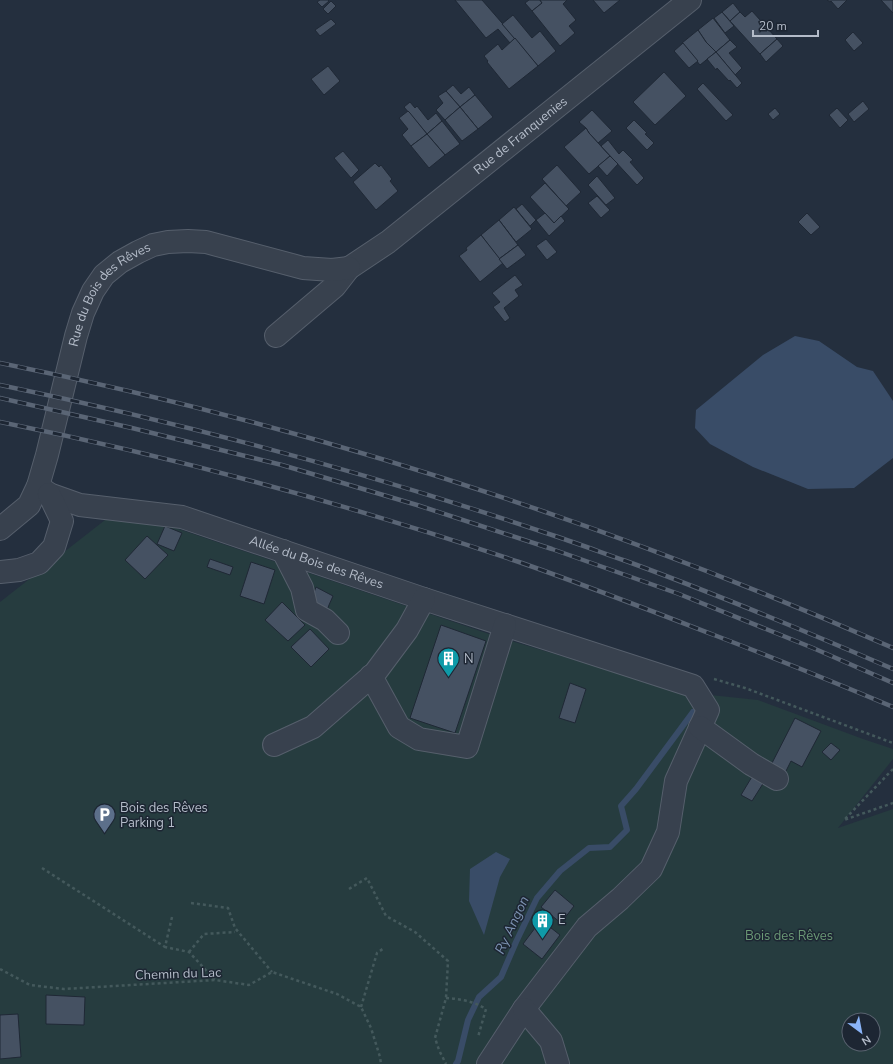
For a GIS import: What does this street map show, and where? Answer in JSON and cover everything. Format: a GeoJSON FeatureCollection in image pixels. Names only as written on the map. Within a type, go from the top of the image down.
{"type":"FeatureCollection","features":[{"type":"Feature","properties":{"kind":"street","name":"Rue de Franquenies"},"geometry":{"type":"LineString","coordinates":[[349,268],[388,242],[690,0]]}},
{"type":"Feature","properties":{"kind":"street","name":"Rue du Bois des Rêves"},"geometry":{"type":"LineString","coordinates":[[0,529],[29,506],[44,490],[47,454],[83,313],[104,275],[120,262],[153,246],[168,242],[188,241],[206,242],[303,268],[332,270],[349,268]]}},
{"type":"Feature","properties":{"kind":"street"},"geometry":{"type":"LineString","coordinates":[[276,336],[335,286],[349,268]]}},
{"type":"Feature","properties":{"kind":"street"},"geometry":{"type":"LineString","coordinates":[[0,572],[19,570],[39,563],[54,547],[62,521],[44,490]]}},
{"type":"Feature","properties":{"kind":"street","name":"Allée du Bois des Rêves"},"geometry":{"type":"LineString","coordinates":[[44,490],[80,505],[182,517],[424,599],[693,686],[708,710],[700,727]]}},
{"type":"Feature","properties":{"kind":"street"},"geometry":{"type":"LineString","coordinates":[[283,551],[302,588],[307,610],[325,620],[338,633]]}},
{"type":"Feature","properties":{"kind":"street"},"geometry":{"type":"LineString","coordinates":[[274,745],[313,727],[375,673],[407,630],[424,599]]}},
{"type":"Feature","properties":{"kind":"street"},"geometry":{"type":"LineString","coordinates":[[371,676],[399,727],[419,740],[467,748],[505,625]]}},
{"type":"Feature","properties":{"kind":"street"},"geometry":{"type":"LineString","coordinates":[[488,1064],[524,1008],[587,928],[620,899],[650,869],[668,832],[676,781],[700,727],[751,764],[777,779]]}},
{"type":"Feature","properties":{"kind":"street"},"geometry":{"type":"LineString","coordinates":[[524,1008],[550,1041],[558,1064]]}},
{"type":"Feature","properties":{"kind":"path"},"geometry":{"type":"LineString","coordinates":[[893,769],[844,820],[893,802]]}},
{"type":"Feature","properties":{"kind":"path"},"geometry":{"type":"LineString","coordinates":[[42,868],[165,947],[189,952],[215,980]]}},
{"type":"Feature","properties":{"kind":"path"},"geometry":{"type":"LineString","coordinates":[[349,889],[367,878],[386,916],[415,932],[448,961],[446,998],[435,1038],[446,1064]]}},
{"type":"Feature","properties":{"kind":"path"},"geometry":{"type":"LineString","coordinates":[[190,903],[228,908],[235,928],[272,972],[337,994],[361,1007],[371,1028],[381,1064]]}},
{"type":"Feature","properties":{"kind":"path"},"geometry":{"type":"LineString","coordinates":[[165,947],[172,917]]}},
{"type":"Feature","properties":{"kind":"path"},"geometry":{"type":"LineString","coordinates":[[189,952],[204,934],[235,932]]}},
{"type":"Feature","properties":{"kind":"path"},"geometry":{"type":"LineString","coordinates":[[361,1007],[377,953],[384,948]]}},
{"type":"Feature","properties":{"kind":"path","name":"Chemin du Lac"},"geometry":{"type":"LineString","coordinates":[[0,969],[30,985],[64,989],[215,980],[249,985],[272,972]]}},
{"type":"Feature","properties":{"kind":"path"},"geometry":{"type":"LineString","coordinates":[[446,998],[465,1000],[486,1008],[476,1043]]}},
{"type":"Feature","properties":{"kind":"green space","name":"Bois des Rêves"},"geometry":{"type":"Polygon","coordinates":[[[114,513],[137,515],[495,636],[682,692],[758,700],[893,749],[893,759],[838,828],[893,809],[893,1064],[0,1064],[0,602],[114,513]]]}},
{"type":"Feature","properties":{"kind":"water"},"geometry":{"type":"Polygon","coordinates":[[[795,336],[819,341],[857,367],[873,371],[893,401],[893,458],[854,488],[808,489],[753,467],[710,444],[695,428],[696,410],[763,355],[795,336]]]}},
{"type":"Feature","properties":{"kind":"water"},"geometry":{"type":"Polygon","coordinates":[[[496,852],[510,859],[500,877],[484,935],[469,901],[470,869],[496,852]]]}},
{"type":"Feature","properties":{"kind":"building"},"geometry":{"type":"Polygon","coordinates":[[[320,0],[329,1],[322,7],[317,2],[320,0]]]}},
{"type":"Feature","properties":{"kind":"building"},"geometry":{"type":"Polygon","coordinates":[[[455,0],[482,0],[515,38],[510,43],[498,29],[486,38],[455,0]]]}},
{"type":"Feature","properties":{"kind":"building"},"geometry":{"type":"Polygon","coordinates":[[[529,0],[540,0],[542,3],[532,11],[525,3],[529,0]]]}},
{"type":"Feature","properties":{"kind":"building"},"geometry":{"type":"Polygon","coordinates":[[[540,0],[567,0],[563,4],[576,20],[569,26],[575,33],[560,46],[532,11],[542,3],[540,0]]]}},
{"type":"Feature","properties":{"kind":"building"},"geometry":{"type":"Polygon","coordinates":[[[593,0],[620,0],[604,13],[593,0]]]}},
{"type":"Feature","properties":{"kind":"building"},"geometry":{"type":"Polygon","coordinates":[[[827,0],[847,0],[838,9],[831,1],[830,2],[827,0]]]}},
{"type":"Feature","properties":{"kind":"building"},"geometry":{"type":"Polygon","coordinates":[[[881,0],[893,0],[893,13],[881,0]]]}},
{"type":"Feature","properties":{"kind":"building"},"geometry":{"type":"Polygon","coordinates":[[[331,1],[336,6],[328,14],[323,9],[331,1]]]}},
{"type":"Feature","properties":{"kind":"building"},"geometry":{"type":"Polygon","coordinates":[[[733,3],[740,12],[730,21],[722,12],[733,3]]]}},
{"type":"Feature","properties":{"kind":"building"},"geometry":{"type":"Polygon","coordinates":[[[752,11],[777,39],[760,54],[730,21],[740,12],[745,17],[752,11]]]}},
{"type":"Feature","properties":{"kind":"building"},"geometry":{"type":"Polygon","coordinates":[[[722,12],[734,26],[725,33],[714,18],[722,12]]]}},
{"type":"Feature","properties":{"kind":"building"},"geometry":{"type":"Polygon","coordinates":[[[513,15],[532,38],[540,31],[556,51],[538,66],[502,24],[513,15]]]}},
{"type":"Feature","properties":{"kind":"building"},"geometry":{"type":"Polygon","coordinates":[[[713,18],[730,40],[716,52],[706,42],[698,30],[713,18]]]}},
{"type":"Feature","properties":{"kind":"building"},"geometry":{"type":"Polygon","coordinates":[[[331,19],[336,24],[320,36],[315,30],[331,19]]]}},
{"type":"Feature","properties":{"kind":"building"},"geometry":{"type":"Polygon","coordinates":[[[698,30],[706,42],[716,52],[700,65],[682,43],[698,30]]]}},
{"type":"Feature","properties":{"kind":"building"},"geometry":{"type":"Polygon","coordinates":[[[853,32],[863,43],[854,51],[845,40],[853,32]]]}},
{"type":"Feature","properties":{"kind":"building"},"geometry":{"type":"Polygon","coordinates":[[[515,38],[538,66],[509,89],[487,62],[488,61],[484,56],[498,44],[502,50],[515,38]]]}},
{"type":"Feature","properties":{"kind":"building"},"geometry":{"type":"Polygon","coordinates":[[[777,39],[783,46],[766,62],[760,54],[777,39]]]}},
{"type":"Feature","properties":{"kind":"building"},"geometry":{"type":"Polygon","coordinates":[[[730,40],[737,47],[729,53],[742,68],[735,75],[716,52],[730,40]]]}},
{"type":"Feature","properties":{"kind":"building"},"geometry":{"type":"Polygon","coordinates":[[[683,43],[698,61],[689,68],[674,51],[683,43]]]}},
{"type":"Feature","properties":{"kind":"building"},"geometry":{"type":"Polygon","coordinates":[[[716,52],[742,83],[737,88],[717,68],[716,70],[707,59],[716,52]]]}},
{"type":"Feature","properties":{"kind":"building"},"geometry":{"type":"Polygon","coordinates":[[[328,66],[340,81],[324,95],[311,79],[328,66]]]}},
{"type":"Feature","properties":{"kind":"building"},"geometry":{"type":"Polygon","coordinates":[[[664,72],[686,96],[655,125],[633,102],[664,72]]]}},
{"type":"Feature","properties":{"kind":"building"},"geometry":{"type":"Polygon","coordinates":[[[703,83],[733,115],[726,121],[697,89],[703,83]]]}},
{"type":"Feature","properties":{"kind":"building"},"geometry":{"type":"Polygon","coordinates":[[[453,85],[461,94],[469,87],[475,95],[460,107],[446,91],[453,85]]]}},
{"type":"Feature","properties":{"kind":"building"},"geometry":{"type":"Polygon","coordinates":[[[446,91],[460,107],[445,120],[436,110],[443,103],[438,96],[446,91]]]}},
{"type":"Feature","properties":{"kind":"building"},"geometry":{"type":"Polygon","coordinates":[[[475,95],[493,117],[478,129],[460,107],[475,95]]]}},
{"type":"Feature","properties":{"kind":"building"},"geometry":{"type":"Polygon","coordinates":[[[863,101],[869,109],[854,122],[848,114],[863,101]]]}},
{"type":"Feature","properties":{"kind":"building"},"geometry":{"type":"Polygon","coordinates":[[[410,102],[415,108],[417,106],[428,120],[436,113],[442,121],[427,134],[404,107],[410,102]]]}},
{"type":"Feature","properties":{"kind":"building"},"geometry":{"type":"Polygon","coordinates":[[[460,107],[478,129],[462,141],[445,120],[460,107]]]}},
{"type":"Feature","properties":{"kind":"building"},"geometry":{"type":"Polygon","coordinates":[[[775,108],[780,114],[773,120],[768,114],[775,108]]]}},
{"type":"Feature","properties":{"kind":"building"},"geometry":{"type":"Polygon","coordinates":[[[837,108],[848,120],[840,128],[829,115],[837,108]]]}},
{"type":"Feature","properties":{"kind":"building"},"geometry":{"type":"Polygon","coordinates":[[[592,110],[612,131],[598,143],[579,122],[592,110]]]}},
{"type":"Feature","properties":{"kind":"building"},"geometry":{"type":"Polygon","coordinates":[[[408,111],[427,134],[411,146],[402,135],[408,129],[399,118],[408,111]]]}},
{"type":"Feature","properties":{"kind":"building"},"geometry":{"type":"Polygon","coordinates":[[[634,120],[647,133],[645,134],[654,143],[647,150],[626,128],[634,120]]]}},
{"type":"Feature","properties":{"kind":"building"},"geometry":{"type":"Polygon","coordinates":[[[442,121],[460,144],[445,155],[427,134],[442,121]]]}},
{"type":"Feature","properties":{"kind":"building"},"geometry":{"type":"Polygon","coordinates":[[[586,128],[610,156],[589,174],[564,147],[586,128]]]}},
{"type":"Feature","properties":{"kind":"building"},"geometry":{"type":"Polygon","coordinates":[[[427,134],[445,155],[429,168],[411,146],[427,134]]]}},
{"type":"Feature","properties":{"kind":"building"},"geometry":{"type":"Polygon","coordinates":[[[608,140],[619,154],[623,150],[633,160],[630,162],[644,178],[637,185],[601,146],[608,140]]]}},
{"type":"Feature","properties":{"kind":"building"},"geometry":{"type":"Polygon","coordinates":[[[343,151],[359,170],[351,178],[334,158],[343,151]]]}},
{"type":"Feature","properties":{"kind":"building"},"geometry":{"type":"Polygon","coordinates":[[[610,156],[618,164],[607,176],[598,166],[610,156]]]}},
{"type":"Feature","properties":{"kind":"building"},"geometry":{"type":"Polygon","coordinates":[[[375,163],[379,167],[381,165],[392,179],[390,181],[398,191],[376,210],[353,182],[375,163]]]}},
{"type":"Feature","properties":{"kind":"building"},"geometry":{"type":"Polygon","coordinates":[[[557,165],[581,192],[566,206],[542,179],[557,165]]]}},
{"type":"Feature","properties":{"kind":"building"},"geometry":{"type":"Polygon","coordinates":[[[597,176],[615,198],[606,205],[588,185],[597,176]]]}},
{"type":"Feature","properties":{"kind":"building"},"geometry":{"type":"Polygon","coordinates":[[[545,183],[569,209],[554,223],[530,197],[545,183]]]}},
{"type":"Feature","properties":{"kind":"building"},"geometry":{"type":"Polygon","coordinates":[[[597,196],[610,210],[601,218],[588,203],[597,196]]]}},
{"type":"Feature","properties":{"kind":"building"},"geometry":{"type":"Polygon","coordinates":[[[522,204],[536,220],[530,226],[516,209],[522,204]]]}},
{"type":"Feature","properties":{"kind":"building"},"geometry":{"type":"Polygon","coordinates":[[[514,207],[532,229],[516,242],[499,220],[514,207]]]}},
{"type":"Feature","properties":{"kind":"building"},"geometry":{"type":"Polygon","coordinates":[[[545,213],[554,223],[561,216],[565,221],[549,236],[536,220],[545,213]]]}},
{"type":"Feature","properties":{"kind":"building"},"geometry":{"type":"Polygon","coordinates":[[[807,213],[820,227],[811,235],[798,222],[807,213]]]}},
{"type":"Feature","properties":{"kind":"building"},"geometry":{"type":"Polygon","coordinates":[[[499,220],[518,245],[499,259],[481,235],[499,220]]]}},
{"type":"Feature","properties":{"kind":"building"},"geometry":{"type":"Polygon","coordinates":[[[481,235],[503,263],[480,282],[459,256],[481,235]]]}},
{"type":"Feature","properties":{"kind":"building"},"geometry":{"type":"Polygon","coordinates":[[[546,239],[557,252],[547,260],[536,246],[546,239]]]}},
{"type":"Feature","properties":{"kind":"building"},"geometry":{"type":"Polygon","coordinates":[[[518,245],[526,255],[507,269],[499,259],[518,245]]]}},
{"type":"Feature","properties":{"kind":"building"},"geometry":{"type":"Polygon","coordinates":[[[515,275],[523,285],[515,290],[519,296],[504,308],[510,318],[505,322],[493,307],[500,302],[492,293],[515,275]]]}},
{"type":"Feature","properties":{"kind":"building"},"geometry":{"type":"Polygon","coordinates":[[[165,526],[182,533],[174,551],[157,544],[165,526]]]}},
{"type":"Feature","properties":{"kind":"building"},"geometry":{"type":"Polygon","coordinates":[[[147,536],[168,555],[145,579],[125,560],[147,536]]]}},
{"type":"Feature","properties":{"kind":"building"},"geometry":{"type":"Polygon","coordinates":[[[210,559],[233,567],[230,575],[207,567],[210,559]]]}},
{"type":"Feature","properties":{"kind":"building"},"geometry":{"type":"Polygon","coordinates":[[[251,562],[275,570],[264,604],[240,596],[251,562]]]}},
{"type":"Feature","properties":{"kind":"building"},"geometry":{"type":"Polygon","coordinates":[[[316,587],[333,596],[326,613],[310,607],[316,587]]]}},
{"type":"Feature","properties":{"kind":"building"},"geometry":{"type":"Polygon","coordinates":[[[282,602],[305,625],[288,641],[265,620],[282,602]]]}},
{"type":"Feature","properties":{"kind":"building","name":"N"},"geometry":{"type":"Polygon","coordinates":[[[441,625],[486,641],[455,733],[410,718],[441,625]]]}},
{"type":"Feature","properties":{"kind":"building"},"geometry":{"type":"Polygon","coordinates":[[[310,629],[329,649],[311,667],[291,647],[310,629]]]}},
{"type":"Feature","properties":{"kind":"building"},"geometry":{"type":"Polygon","coordinates":[[[570,683],[586,689],[575,723],[559,718],[570,683]]]}},
{"type":"Feature","properties":{"kind":"building"},"geometry":{"type":"Polygon","coordinates":[[[795,718],[821,731],[802,767],[791,761],[784,775],[770,767],[795,718]]]}},
{"type":"Feature","properties":{"kind":"building"},"geometry":{"type":"Polygon","coordinates":[[[831,743],[840,750],[831,760],[822,752],[831,743]]]}},
{"type":"Feature","properties":{"kind":"building"},"geometry":{"type":"Polygon","coordinates":[[[753,775],[764,782],[752,801],[741,795],[753,775]]]}},
{"type":"Feature","properties":{"kind":"building"},"geometry":{"type":"Polygon","coordinates":[[[555,890],[574,906],[561,923],[541,907],[555,890]]]}},
{"type":"Feature","properties":{"kind":"building","name":"E"},"geometry":{"type":"Polygon","coordinates":[[[541,920],[560,935],[542,959],[523,944],[541,920]]]}},
{"type":"Feature","properties":{"kind":"building"},"geometry":{"type":"Polygon","coordinates":[[[46,995],[85,997],[84,1025],[46,1024],[46,995]]]}},
{"type":"Feature","properties":{"kind":"building"},"geometry":{"type":"Polygon","coordinates":[[[18,1014],[21,1057],[0,1059],[0,1015],[18,1014]]]}},
{"type":"Feature","properties":{"kind":"waterway","name":"Ry Angon"},"geometry":{"type":"LineString","coordinates":[[456,1064],[468,1020],[479,997],[501,977],[537,898],[560,871],[589,848],[610,847],[627,830],[621,806],[636,789],[693,712]]}},
{"type":"Feature","properties":{"kind":"railway"},"geometry":{"type":"LineString","coordinates":[[0,363],[115,388],[229,416],[342,447],[454,482],[565,519],[675,559],[785,602],[893,648]]}},
{"type":"Feature","properties":{"kind":"railway"},"geometry":{"type":"LineString","coordinates":[[0,385],[140,416],[280,452],[349,471],[487,513],[573,542],[693,586],[893,669]]}},
{"type":"Feature","properties":{"kind":"railway"},"geometry":{"type":"LineString","coordinates":[[0,398],[132,428],[282,465],[417,505],[552,549],[679,594],[813,648],[893,683]]}},
{"type":"Feature","properties":{"kind":"railway"},"geometry":{"type":"LineString","coordinates":[[0,422],[197,467],[327,502],[455,541],[519,562],[617,598],[781,661],[893,707]]}},
{"type":"Feature","properties":{"kind":"place","name":"N"},"geometry":{"type":"Point","coordinates":[448,678]}},
{"type":"Feature","properties":{"kind":"place","name":"Bois des Rêves Parking 1"},"geometry":{"type":"Point","coordinates":[105,834]}},
{"type":"Feature","properties":{"kind":"place","name":"E"},"geometry":{"type":"Point","coordinates":[542,940]}}]}
